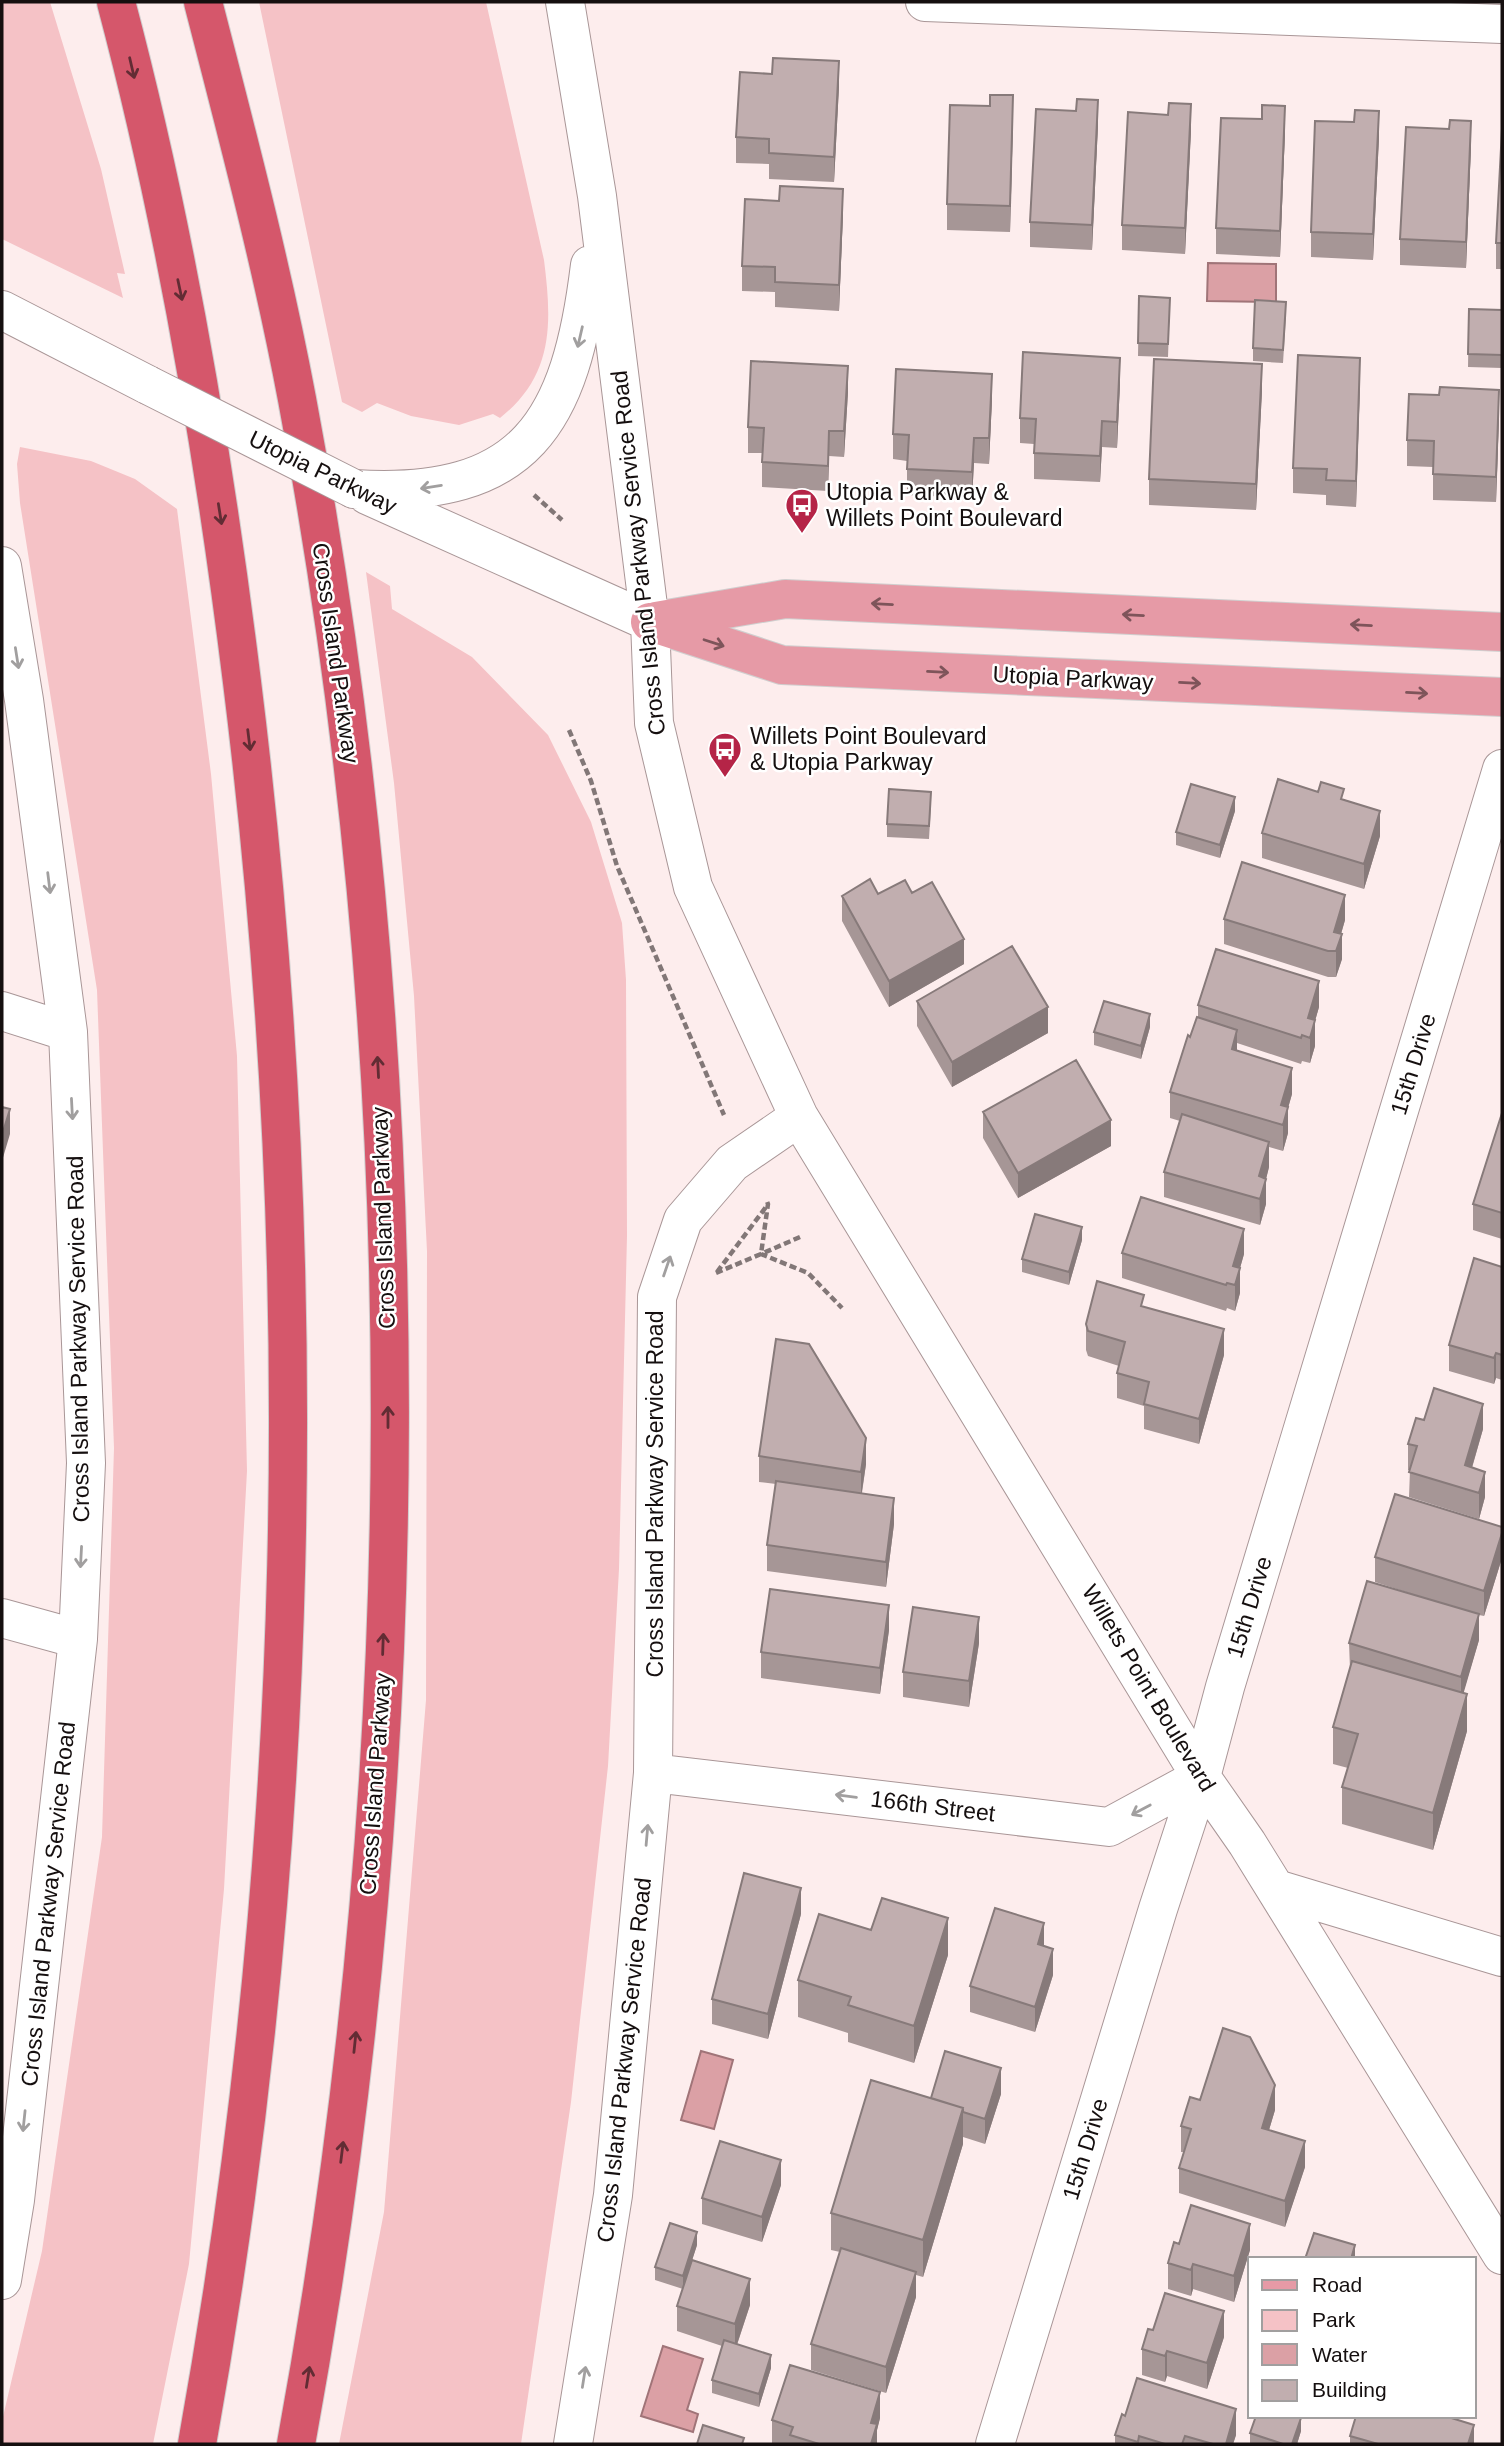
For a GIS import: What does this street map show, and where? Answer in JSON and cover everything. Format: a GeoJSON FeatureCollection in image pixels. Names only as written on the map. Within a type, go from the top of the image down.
{"type":"FeatureCollection","features":[{"type":"Feature","properties":{"kind":"highway"},"geometry":{"type":"LineString","coordinates":[[116,2],[159,187],[194,359],[234,614],[265,887],[278,1052],[287,1224],[288,1571],[270,1895],[239,2177],[197,2444]]}},
{"type":"Feature","properties":{"kind":"highway","name":"Cross Island Parkway"},"geometry":{"type":"LineString","coordinates":[[203,2],[285,337],[330,603],[362,868],[382,1146],[388,1408],[382,1676],[366,1935],[336,2199],[296,2444]]}},
{"type":"Feature","properties":{"kind":"highway"},"geometry":{"type":"LineString","coordinates":[[219,2],[285,337]]}},
{"type":"Feature","properties":{"kind":"main road"},"geometry":{"type":"LineString","coordinates":[[650,622],[785,599],[1502,632]]}},
{"type":"Feature","properties":{"kind":"main road","name":"Utopia Parkway"},"geometry":{"type":"LineString","coordinates":[[650,622],[782,665],[1502,696]]}},
{"type":"Feature","properties":{"kind":"street","name":"Cross Island Parkway Service Road"},"geometry":{"type":"LineString","coordinates":[[565,2],[597,196],[650,622],[654,723],[693,887],[799,1117],[732,1163],[682,1220],[657,1297],[653,1773],[613,2195],[573,2444]]}},
{"type":"Feature","properties":{"kind":"street"},"geometry":{"type":"LineString","coordinates":[[925,2],[1251,7],[1502,24]]}},
{"type":"Feature","properties":{"kind":"street"},"geometry":{"type":"LineString","coordinates":[[354,489],[398,490],[454,482],[502,462],[540,429],[557,404],[578,346],[584,316],[597,196]]}},
{"type":"Feature","properties":{"kind":"street","name":"Utopia Parkway"},"geometry":{"type":"LineString","coordinates":[[2,310],[354,489],[650,622]]}},
{"type":"Feature","properties":{"kind":"street","name":"Cross Island Parkway Service Road"},"geometry":{"type":"LineString","coordinates":[[2,566],[24,700],[68,1032],[86,1462],[78,1639],[4,2259]]}},
{"type":"Feature","properties":{"kind":"street","name":"15th Drive"},"geometry":{"type":"LineString","coordinates":[[995,2444],[1158,1909],[1201,1777],[1225,1687],[1502,769]]}},
{"type":"Feature","properties":{"kind":"street"},"geometry":{"type":"LineString","coordinates":[[2,1011],[68,1032]]}},
{"type":"Feature","properties":{"kind":"street","name":"Willets Point Boulevard"},"geometry":{"type":"LineString","coordinates":[[799,1117],[1201,1777],[1276,1889],[1502,2255]]}},
{"type":"Feature","properties":{"kind":"street"},"geometry":{"type":"LineString","coordinates":[[2,1618],[78,1639]]}},
{"type":"Feature","properties":{"kind":"street","name":"166th Street"},"geometry":{"type":"LineString","coordinates":[[653,1773],[1109,1827],[1201,1777]]}},
{"type":"Feature","properties":{"kind":"street"},"geometry":{"type":"LineString","coordinates":[[1276,1889],[1502,1957]]}},
{"type":"Feature","properties":{"kind":"path"},"geometry":{"type":"LineString","coordinates":[[532,493],[562,520]]}},
{"type":"Feature","properties":{"kind":"path"},"geometry":{"type":"LineString","coordinates":[[569,730],[591,781],[617,866],[729,1127]]}},
{"type":"Feature","properties":{"kind":"path"},"geometry":{"type":"LineString","coordinates":[[761,1254],[767,1202],[716,1273],[761,1254],[800,1237]]}},
{"type":"Feature","properties":{"kind":"path"},"geometry":{"type":"LineString","coordinates":[[761,1254],[808,1273],[842,1308]]}},
{"type":"Feature","properties":{"kind":"green space"},"geometry":{"type":"Polygon","coordinates":[[[2,2],[50,2],[101,169],[125,274],[117,273],[123,298],[2,239],[2,2]]]}},
{"type":"Feature","properties":{"kind":"green space"},"geometry":{"type":"Polygon","coordinates":[[[259,2],[486,2],[544,260],[548,305],[548,326],[540,366],[518,401],[500,418],[493,414],[459,425],[411,416],[377,403],[362,412],[342,402],[259,2]]]}},
{"type":"Feature","properties":{"kind":"green space"},"geometry":{"type":"Polygon","coordinates":[[[20,447],[91,461],[135,479],[177,509],[211,774],[237,1056],[247,1471],[224,1889],[189,2264],[153,2444],[2,2444],[2,2421],[42,2251],[102,1837],[114,1448],[97,990],[20,503],[17,464],[20,447]]]}},
{"type":"Feature","properties":{"kind":"green space"},"geometry":{"type":"Polygon","coordinates":[[[366,572],[390,586],[392,609],[472,657],[548,735],[591,822],[622,923],[626,980],[627,1236],[619,1569],[608,1766],[571,2102],[521,2444],[339,2444],[384,2212],[426,1700],[427,1251],[414,996],[394,783],[366,572]]]}},
{"type":"Feature","properties":{"kind":"water"},"geometry":{"type":"Polygon","coordinates":[[[1208,263],[1276,264],[1276,302],[1207,301],[1208,263]]]}},
{"type":"Feature","properties":{"kind":"water"},"geometry":{"type":"Polygon","coordinates":[[[701,2051],[733,2060],[714,2129],[681,2120],[701,2051]]]}},
{"type":"Feature","properties":{"kind":"water"},"geometry":{"type":"Polygon","coordinates":[[[663,2346],[703,2359],[687,2410],[698,2414],[693,2432],[641,2416],[663,2346]]]}},
{"type":"Feature","properties":{"kind":"building"},"geometry":{"type":"Polygon","coordinates":[[[773,58],[839,61],[834,157],[769,153],[769,139],[736,137],[740,72],[772,74],[773,58]]]}},
{"type":"Feature","properties":{"kind":"building"},"geometry":{"type":"Polygon","coordinates":[[[990,95],[1013,95],[1010,206],[947,204],[950,105],[990,106],[990,95]]]}},
{"type":"Feature","properties":{"kind":"building"},"geometry":{"type":"Polygon","coordinates":[[[1077,99],[1098,100],[1092,225],[1030,222],[1036,109],[1076,111],[1077,99]]]}},
{"type":"Feature","properties":{"kind":"building"},"geometry":{"type":"Polygon","coordinates":[[[1169,103],[1191,104],[1185,228],[1122,225],[1128,112],[1168,115],[1169,103]]]}},
{"type":"Feature","properties":{"kind":"building"},"geometry":{"type":"Polygon","coordinates":[[[1262,105],[1285,106],[1280,231],[1216,228],[1221,118],[1262,119],[1262,105]]]}},
{"type":"Feature","properties":{"kind":"building"},"geometry":{"type":"Polygon","coordinates":[[[1355,110],[1379,111],[1373,234],[1311,232],[1315,121],[1354,122],[1355,110]]]}},
{"type":"Feature","properties":{"kind":"building"},"geometry":{"type":"Polygon","coordinates":[[[1450,120],[1471,121],[1466,242],[1400,239],[1406,127],[1449,129],[1450,120]]]}},
{"type":"Feature","properties":{"kind":"building"},"geometry":{"type":"Polygon","coordinates":[[[1502,129],[1502,243],[1496,243],[1502,129]]]}},
{"type":"Feature","properties":{"kind":"building"},"geometry":{"type":"Polygon","coordinates":[[[780,186],[843,189],[839,285],[775,282],[775,267],[742,266],[745,199],[779,201],[780,186]]]}},
{"type":"Feature","properties":{"kind":"building"},"geometry":{"type":"Polygon","coordinates":[[[1139,296],[1170,298],[1168,344],[1138,343],[1139,296]]]}},
{"type":"Feature","properties":{"kind":"building"},"geometry":{"type":"Polygon","coordinates":[[[1255,300],[1286,302],[1283,350],[1253,348],[1255,300]]]}},
{"type":"Feature","properties":{"kind":"building"},"geometry":{"type":"Polygon","coordinates":[[[1469,309],[1502,310],[1502,355],[1468,354],[1469,309]]]}},
{"type":"Feature","properties":{"kind":"building"},"geometry":{"type":"Polygon","coordinates":[[[1023,352],[1120,358],[1117,422],[1102,421],[1100,456],[1034,453],[1036,419],[1020,418],[1023,352]]]}},
{"type":"Feature","properties":{"kind":"building"},"geometry":{"type":"Polygon","coordinates":[[[1298,355],[1360,358],[1356,481],[1326,480],[1327,469],[1293,468],[1298,355]]]}},
{"type":"Feature","properties":{"kind":"building"},"geometry":{"type":"Polygon","coordinates":[[[1154,359],[1262,364],[1256,484],[1149,479],[1154,359]]]}},
{"type":"Feature","properties":{"kind":"building"},"geometry":{"type":"Polygon","coordinates":[[[751,361],[848,366],[844,431],[829,431],[828,466],[762,462],[764,428],[748,427],[751,361]]]}},
{"type":"Feature","properties":{"kind":"building"},"geometry":{"type":"Polygon","coordinates":[[[896,369],[992,374],[989,438],[974,438],[972,472],[907,469],[909,435],[893,434],[896,369]]]}},
{"type":"Feature","properties":{"kind":"building"},"geometry":{"type":"Polygon","coordinates":[[[1440,387],[1499,390],[1496,477],[1433,474],[1434,441],[1407,440],[1409,394],[1439,395],[1440,387]]]}},
{"type":"Feature","properties":{"kind":"building"},"geometry":{"type":"Polygon","coordinates":[[[1278,779],[1318,792],[1321,782],[1344,789],[1341,799],[1380,811],[1364,864],[1262,833],[1278,779]]]}},
{"type":"Feature","properties":{"kind":"building"},"geometry":{"type":"Polygon","coordinates":[[[1191,784],[1235,797],[1220,845],[1176,832],[1191,784]]]}},
{"type":"Feature","properties":{"kind":"building"},"geometry":{"type":"Polygon","coordinates":[[[889,789],[931,792],[929,826],[887,824],[889,789]]]}},
{"type":"Feature","properties":{"kind":"building"},"geometry":{"type":"Polygon","coordinates":[[[1242,862],[1345,895],[1334,932],[1342,934],[1336,951],[1328,951],[1224,919],[1242,862]]]}},
{"type":"Feature","properties":{"kind":"building"},"geometry":{"type":"Polygon","coordinates":[[[870,879],[878,894],[905,880],[912,893],[932,882],[964,939],[889,981],[842,896],[870,879]]]}},
{"type":"Feature","properties":{"kind":"building"},"geometry":{"type":"Polygon","coordinates":[[[1012,946],[1048,1007],[952,1062],[917,1001],[1012,946]]]}},
{"type":"Feature","properties":{"kind":"building"},"geometry":{"type":"Polygon","coordinates":[[[1216,949],[1319,981],[1308,1018],[1315,1020],[1310,1038],[1302,1035],[1301,1038],[1198,1005],[1216,949]]]}},
{"type":"Feature","properties":{"kind":"building"},"geometry":{"type":"Polygon","coordinates":[[[1104,1001],[1150,1014],[1141,1046],[1094,1032],[1104,1001]]]}},
{"type":"Feature","properties":{"kind":"building"},"geometry":{"type":"Polygon","coordinates":[[[1197,1017],[1237,1030],[1232,1049],[1292,1068],[1281,1105],[1288,1107],[1283,1125],[1170,1092],[1188,1035],[1190,1037],[1197,1017]]]}},
{"type":"Feature","properties":{"kind":"building"},"geometry":{"type":"Polygon","coordinates":[[[1076,1060],[1111,1120],[1018,1173],[983,1112],[1076,1060]]]}},
{"type":"Feature","properties":{"kind":"building"},"geometry":{"type":"Polygon","coordinates":[[[2,1107],[10,1109],[2,1135],[2,1107]]]}},
{"type":"Feature","properties":{"kind":"building"},"geometry":{"type":"Polygon","coordinates":[[[1502,1113],[1502,1213],[1473,1204],[1502,1113]]]}},
{"type":"Feature","properties":{"kind":"building"},"geometry":{"type":"Polygon","coordinates":[[[1182,1114],[1269,1142],[1259,1176],[1266,1179],[1260,1199],[1164,1172],[1182,1114]]]}},
{"type":"Feature","properties":{"kind":"building"},"geometry":{"type":"Polygon","coordinates":[[[1141,1197],[1244,1229],[1233,1266],[1240,1268],[1235,1285],[1226,1285],[1122,1253],[1141,1197]]]}},
{"type":"Feature","properties":{"kind":"building"},"geometry":{"type":"Polygon","coordinates":[[[1035,1214],[1082,1227],[1069,1272],[1022,1259],[1035,1214]]]}},
{"type":"Feature","properties":{"kind":"building"},"geometry":{"type":"Polygon","coordinates":[[[1474,1258],[1502,1267],[1502,1355],[1496,1353],[1494,1358],[1449,1345],[1474,1258]]]}},
{"type":"Feature","properties":{"kind":"building"},"geometry":{"type":"Polygon","coordinates":[[[1097,1281],[1144,1295],[1141,1306],[1224,1329],[1199,1419],[1144,1404],[1149,1382],[1117,1373],[1125,1342],[1088,1331],[1086,1324],[1097,1281]]]}},
{"type":"Feature","properties":{"kind":"building"},"geometry":{"type":"Polygon","coordinates":[[[776,1339],[809,1344],[866,1438],[861,1472],[759,1456],[776,1339]]]}},
{"type":"Feature","properties":{"kind":"building"},"geometry":{"type":"Polygon","coordinates":[[[1434,1388],[1483,1404],[1465,1465],[1485,1472],[1479,1493],[1409,1472],[1417,1446],[1408,1444],[1416,1418],[1424,1420],[1434,1388]]]}},
{"type":"Feature","properties":{"kind":"building"},"geometry":{"type":"Polygon","coordinates":[[[776,1481],[894,1498],[886,1562],[767,1545],[776,1481]]]}},
{"type":"Feature","properties":{"kind":"building"},"geometry":{"type":"Polygon","coordinates":[[[1395,1494],[1502,1527],[1484,1591],[1375,1557],[1395,1494]]]}},
{"type":"Feature","properties":{"kind":"building"},"geometry":{"type":"Polygon","coordinates":[[[1367,1581],[1479,1614],[1461,1677],[1349,1643],[1367,1581]]]}},
{"type":"Feature","properties":{"kind":"building"},"geometry":{"type":"Polygon","coordinates":[[[770,1589],[889,1605],[880,1668],[761,1652],[770,1589]]]}},
{"type":"Feature","properties":{"kind":"building"},"geometry":{"type":"Polygon","coordinates":[[[913,1607],[979,1617],[969,1681],[903,1672],[913,1607]]]}},
{"type":"Feature","properties":{"kind":"building"},"geometry":{"type":"Polygon","coordinates":[[[1352,1661],[1467,1694],[1433,1813],[1342,1787],[1358,1734],[1333,1727],[1352,1661]]]}},
{"type":"Feature","properties":{"kind":"building"},"geometry":{"type":"Polygon","coordinates":[[[744,1873],[801,1888],[768,2014],[712,1999],[744,1873]]]}},
{"type":"Feature","properties":{"kind":"building"},"geometry":{"type":"Polygon","coordinates":[[[882,1898],[948,1918],[914,2026],[848,2005],[851,1997],[798,1980],[819,1914],[871,1930],[882,1898]]]}},
{"type":"Feature","properties":{"kind":"building"},"geometry":{"type":"Polygon","coordinates":[[[995,1908],[1044,1923],[1038,1944],[1053,1949],[1035,2007],[970,1986],[995,1908]]]}},
{"type":"Feature","properties":{"kind":"building"},"geometry":{"type":"Polygon","coordinates":[[[1223,2028],[1250,2037],[1275,2085],[1262,2128],[1305,2141],[1285,2201],[1179,2168],[1191,2129],[1181,2126],[1190,2097],[1200,2100],[1223,2028]]]}},
{"type":"Feature","properties":{"kind":"building"},"geometry":{"type":"Polygon","coordinates":[[[945,2051],[1001,2068],[985,2119],[963,2112],[963,2108],[931,2098],[945,2051]]]}},
{"type":"Feature","properties":{"kind":"building"},"geometry":{"type":"Polygon","coordinates":[[[871,2080],[963,2108],[923,2240],[831,2213],[871,2080]]]}},
{"type":"Feature","properties":{"kind":"building"},"geometry":{"type":"Polygon","coordinates":[[[720,2141],[781,2160],[762,2217],[702,2198],[720,2141]]]}},
{"type":"Feature","properties":{"kind":"building"},"geometry":{"type":"Polygon","coordinates":[[[1191,2205],[1250,2224],[1234,2276],[1193,2264],[1191,2270],[1168,2263],[1174,2242],[1179,2244],[1191,2205]]]}},
{"type":"Feature","properties":{"kind":"building"},"geometry":{"type":"Polygon","coordinates":[[[670,2223],[697,2232],[683,2276],[655,2267],[670,2223]]]}},
{"type":"Feature","properties":{"kind":"building"},"geometry":{"type":"Polygon","coordinates":[[[1314,2233],[1355,2245],[1352,2257],[1306,2257],[1314,2233]]]}},
{"type":"Feature","properties":{"kind":"building"},"geometry":{"type":"Polygon","coordinates":[[[841,2248],[916,2272],[886,2367],[811,2344],[841,2248]]]}},
{"type":"Feature","properties":{"kind":"building"},"geometry":{"type":"Polygon","coordinates":[[[692,2260],[750,2279],[735,2324],[677,2306],[692,2260]]]}},
{"type":"Feature","properties":{"kind":"building"},"geometry":{"type":"Polygon","coordinates":[[[1165,2293],[1224,2311],[1207,2363],[1167,2351],[1165,2356],[1142,2349],[1148,2329],[1153,2330],[1165,2293]]]}},
{"type":"Feature","properties":{"kind":"building"},"geometry":{"type":"Polygon","coordinates":[[[724,2340],[771,2355],[759,2394],[712,2380],[724,2340]]]}},
{"type":"Feature","properties":{"kind":"building"},"geometry":{"type":"Polygon","coordinates":[[[790,2365],[880,2392],[871,2423],[877,2424],[871,2444],[819,2444],[790,2435],[793,2427],[772,2420],[790,2365]]]}},
{"type":"Feature","properties":{"kind":"building"},"geometry":{"type":"Polygon","coordinates":[[[1137,2378],[1236,2409],[1226,2444],[1213,2444],[1185,2436],[1182,2444],[1165,2444],[1139,2436],[1138,2442],[1115,2435],[1122,2414],[1125,2416],[1137,2378]]]}},
{"type":"Feature","properties":{"kind":"building"},"geometry":{"type":"Polygon","coordinates":[[[1255,2418],[1301,2418],[1292,2444],[1283,2444],[1250,2433],[1255,2418]]]}},
{"type":"Feature","properties":{"kind":"building"},"geometry":{"type":"Polygon","coordinates":[[[1355,2418],[1451,2418],[1474,2425],[1468,2444],[1378,2444],[1350,2436],[1355,2418]]]}},
{"type":"Feature","properties":{"kind":"building"},"geometry":{"type":"Polygon","coordinates":[[[703,2425],[744,2438],[742,2444],[697,2444],[703,2425]]]}},
{"type":"Feature","properties":{"kind":"place","name":"Utopia Parkway & Willets Point Boulevard"},"geometry":{"type":"Point","coordinates":[802,535]}},
{"type":"Feature","properties":{"kind":"place","name":"Willets Point Boulevard & Utopia Parkway"},"geometry":{"type":"Point","coordinates":[725,779]}}]}
